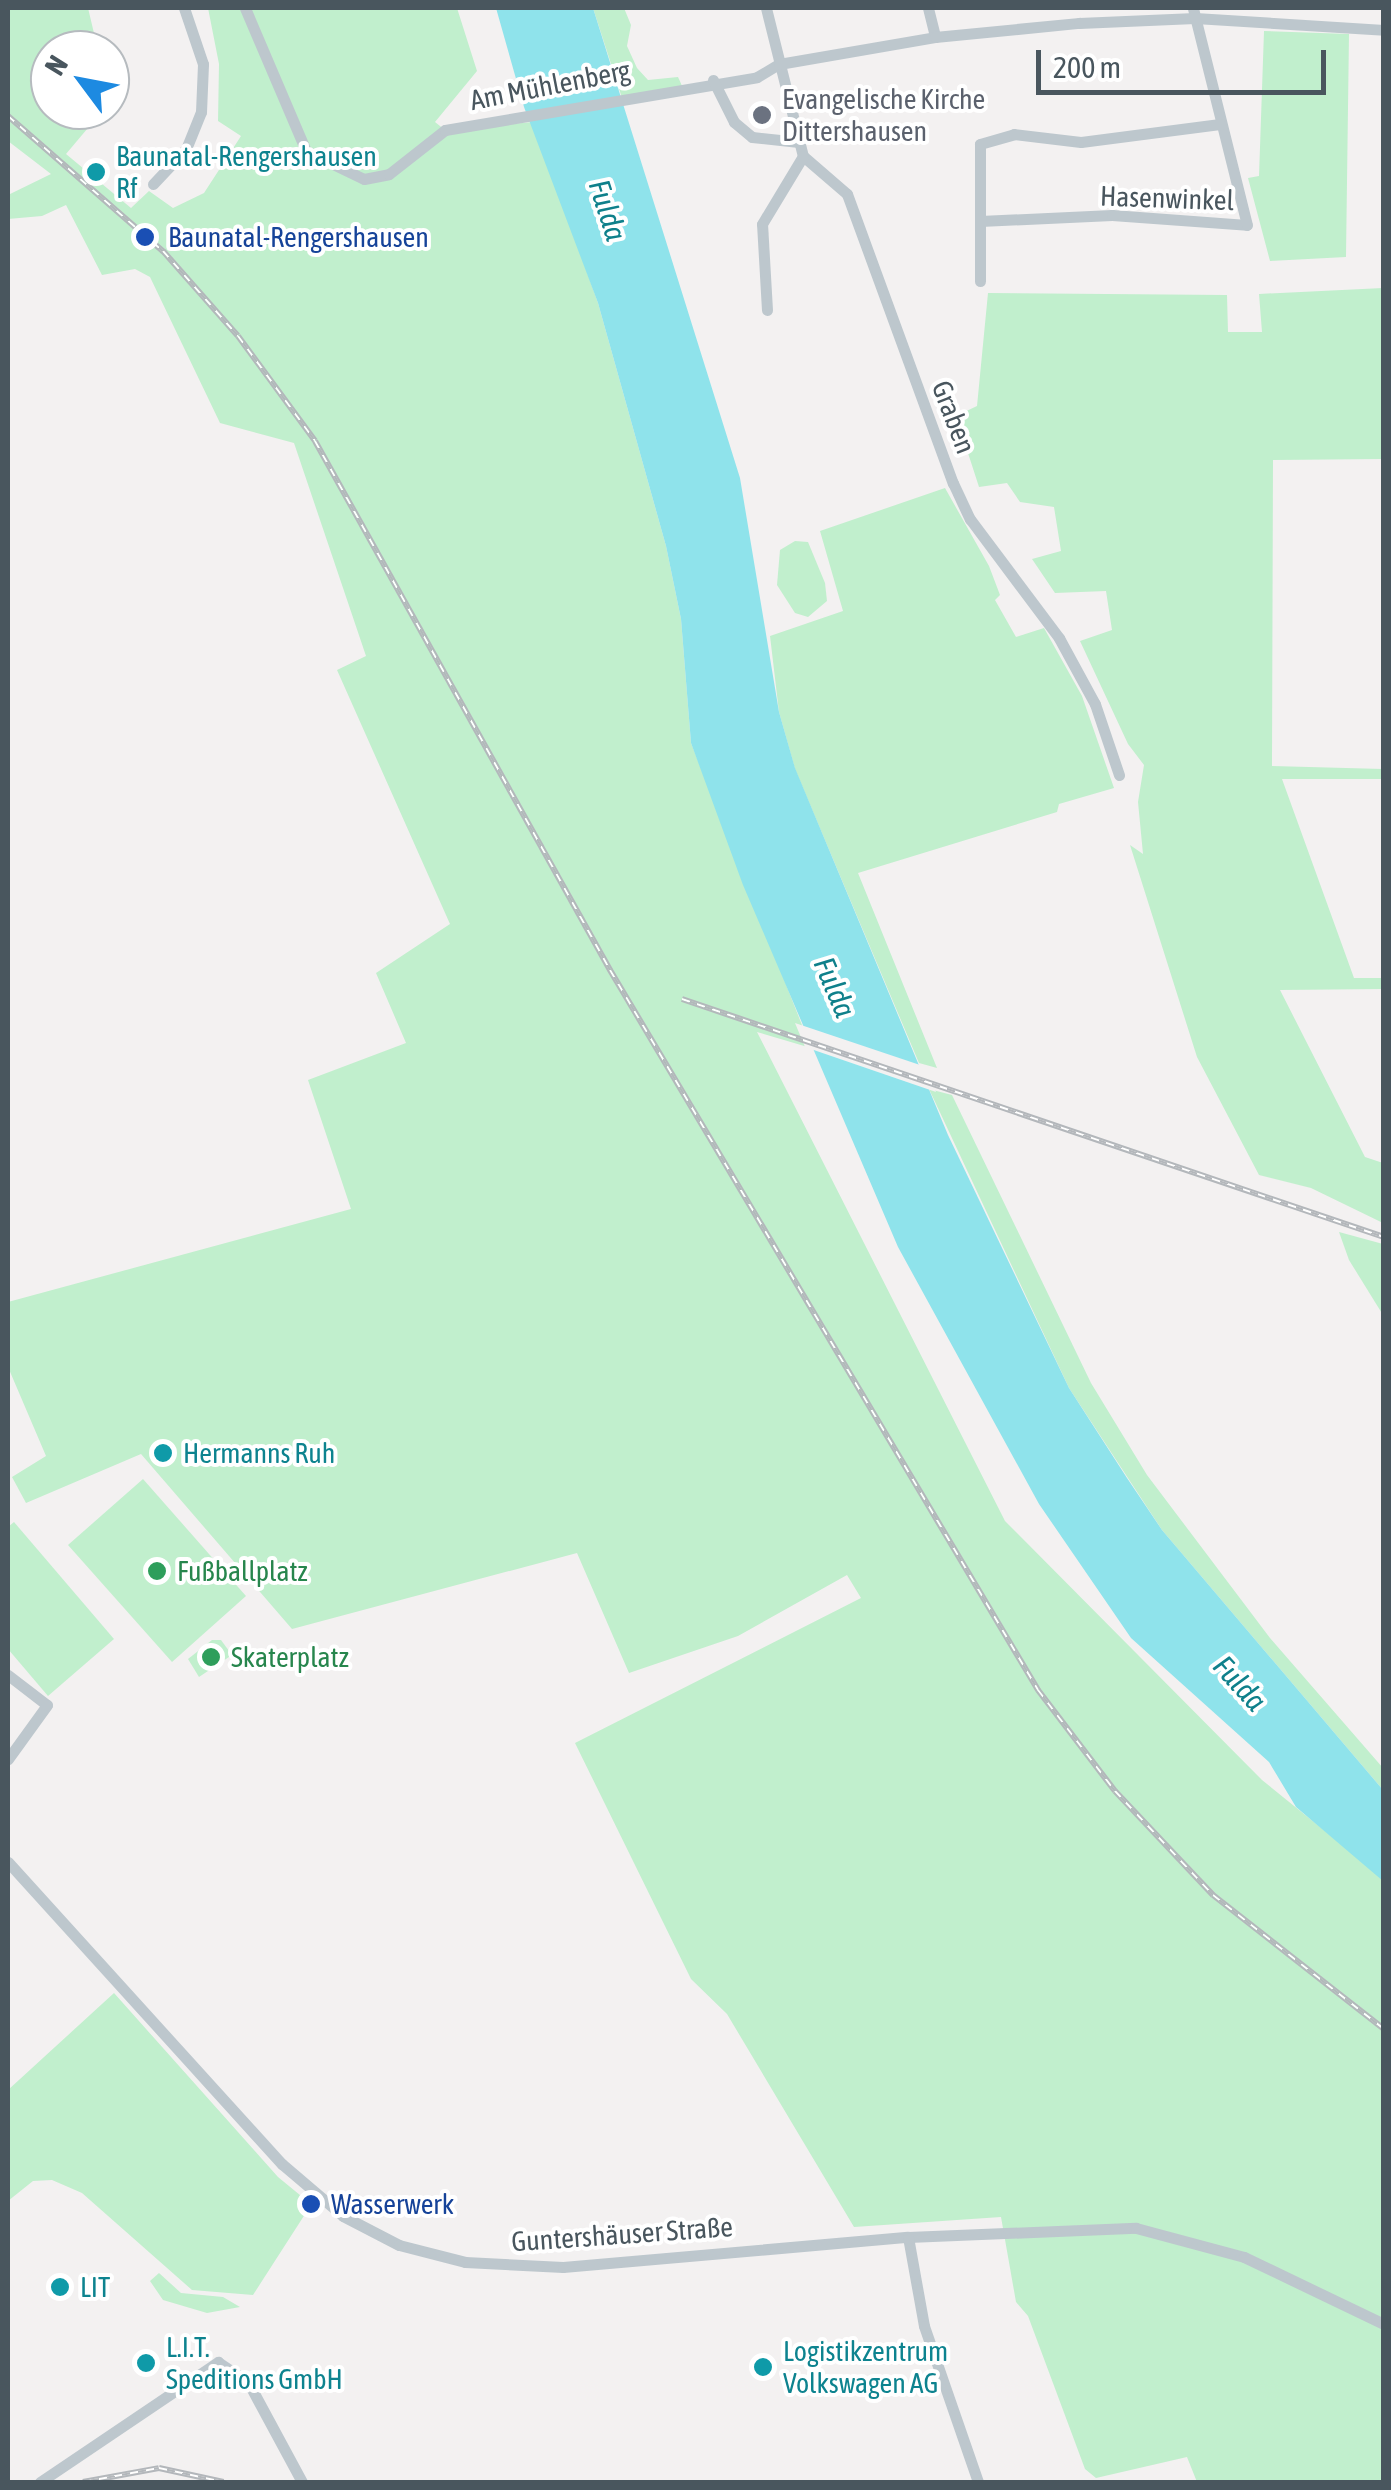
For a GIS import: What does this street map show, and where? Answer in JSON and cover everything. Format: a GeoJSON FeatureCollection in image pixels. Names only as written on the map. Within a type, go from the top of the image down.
{"type":"FeatureCollection","features":[{"type":"Feature","properties":{"kind":"street"},"geometry":{"type":"LineString","coordinates":[[154,184],[186,150],[201,112],[202,64],[184,8]]}},
{"type":"Feature","properties":{"kind":"street","name":"Am Mühlenberg"},"geometry":{"type":"LineString","coordinates":[[245,8],[306,150],[343,173],[377,179],[445,130],[688,84],[758,77],[779,64],[935,37],[1194,13],[1384,30]]}},
{"type":"Feature","properties":{"kind":"street"},"geometry":{"type":"LineString","coordinates":[[766,8],[803,156],[762,224],[767,310]]}},
{"type":"Feature","properties":{"kind":"street"},"geometry":{"type":"LineString","coordinates":[[928,8],[935,37]]}},
{"type":"Feature","properties":{"kind":"street","name":"Hasenwinkel"},"geometry":{"type":"LineString","coordinates":[[980,221],[1112,216],[1247,226],[1194,13]]}},
{"type":"Feature","properties":{"kind":"street"},"geometry":{"type":"LineString","coordinates":[[714,80],[734,122],[752,138],[799,142]]}},
{"type":"Feature","properties":{"kind":"street","name":"Hasenwinkel"},"geometry":{"type":"LineString","coordinates":[[980,281],[977,151],[992,138],[1014,134],[1081,142],[1220,124]]}},
{"type":"Feature","properties":{"kind":"street","name":"Graben"},"geometry":{"type":"LineString","coordinates":[[803,156],[848,194],[953,483],[970,519],[1059,638],[1096,704],[1119,775]]}},
{"type":"Feature","properties":{"kind":"street"},"geometry":{"type":"LineString","coordinates":[[8,1675],[47,1705],[8,1758]]}},
{"type":"Feature","properties":{"kind":"street","name":"Guntershäuser Straße"},"geometry":{"type":"LineString","coordinates":[[8,1862],[282,2164],[343,2216],[399,2246],[465,2262],[529,2268],[908,2236],[1112,2227],[1168,2234],[1244,2257],[1384,2324]]}},
{"type":"Feature","properties":{"kind":"street"},"geometry":{"type":"LineString","coordinates":[[908,2236],[924,2326],[978,2482]]}},
{"type":"Feature","properties":{"kind":"street"},"geometry":{"type":"LineString","coordinates":[[40,2482],[218,2362],[248,2382],[302,2482]]}},
{"type":"Feature","properties":{"kind":"green space"},"geometry":{"type":"Polygon","coordinates":[[[8,8],[88,8],[93,30],[30,30],[30,130],[86,130],[66,154],[131,208],[149,191],[173,208],[204,193],[241,136],[218,121],[219,64],[208,8],[457,8],[477,71],[435,122],[445,130],[533,122],[598,303],[666,546],[681,619],[691,743],[811,1048],[757,1032],[1005,1521],[1262,1780],[1383,1878],[1383,2482],[1197,2482],[1187,2457],[1096,2478],[1085,2469],[1028,2316],[1016,2302],[1001,2217],[854,2227],[727,2014],[691,1979],[575,1743],[861,1598],[847,1575],[738,1636],[629,1673],[577,1553],[292,1629],[141,1454],[26,1503],[12,1477],[46,1456],[8,1367],[8,1302],[351,1209],[308,1080],[406,1043],[376,973],[450,924],[337,670],[366,656],[294,443],[220,423],[150,277],[135,269],[102,275],[66,205],[42,216],[8,219],[8,195],[51,174],[8,141],[8,8]]]}},
{"type":"Feature","properties":{"kind":"green space"},"geometry":{"type":"Polygon","coordinates":[[[593,8],[624,8],[631,25],[627,46],[637,68],[648,80],[678,77],[683,88],[622,98],[593,8]]]}},
{"type":"Feature","properties":{"kind":"green space"},"geometry":{"type":"Polygon","coordinates":[[[1264,31],[1349,34],[1346,257],[1270,261],[1248,178],[1259,176],[1264,31]]]}},
{"type":"Feature","properties":{"kind":"green space"},"geometry":{"type":"Polygon","coordinates":[[[1383,288],[1383,459],[1273,460],[1272,766],[1383,769],[1383,779],[1282,779],[1354,978],[1383,978],[1383,989],[1280,990],[1365,1157],[1383,1163],[1383,1223],[1311,1188],[1259,1175],[1197,1057],[1130,845],[1143,854],[1138,802],[1144,765],[1128,744],[1080,641],[1112,630],[1106,591],[1055,593],[1032,559],[1061,551],[1054,507],[1020,502],[1007,483],[979,487],[956,416],[977,406],[988,293],[1227,295],[1228,332],[1262,332],[1259,294],[1383,288]]]}},
{"type":"Feature","properties":{"kind":"green space"},"geometry":{"type":"Polygon","coordinates":[[[945,488],[989,566],[1000,595],[995,600],[1016,637],[1044,628],[1082,696],[1114,788],[1059,804],[1057,812],[858,873],[937,1068],[919,1063],[795,769],[779,712],[770,636],[843,611],[820,531],[945,488]]]}},
{"type":"Feature","properties":{"kind":"green space"},"geometry":{"type":"Polygon","coordinates":[[[795,541],[808,542],[825,583],[827,601],[808,617],[795,613],[777,585],[780,550],[795,541]]]}},
{"type":"Feature","properties":{"kind":"green space"},"geometry":{"type":"Polygon","coordinates":[[[929,1089],[952,1095],[1091,1383],[1147,1475],[1270,1638],[1383,1768],[1383,1790],[1162,1530],[1069,1388],[929,1089]]]}},
{"type":"Feature","properties":{"kind":"green space"},"geometry":{"type":"Polygon","coordinates":[[[1339,1232],[1383,1244],[1383,1315],[1349,1260],[1339,1232]]]}},
{"type":"Feature","properties":{"kind":"green space","name":"Fußballplatz"},"geometry":{"type":"Polygon","coordinates":[[[143,1479],[246,1596],[172,1662],[68,1545],[143,1479]]]}},
{"type":"Feature","properties":{"kind":"green space","name":"Fußballplatz"},"geometry":{"type":"Polygon","coordinates":[[[14,1522],[114,1639],[48,1696],[8,1649],[8,1527],[14,1522]]]}},
{"type":"Feature","properties":{"kind":"green space","name":"Skaterplatz"},"geometry":{"type":"Polygon","coordinates":[[[212,1640],[221,1640],[232,1655],[199,1677],[188,1659],[212,1640]]]}},
{"type":"Feature","properties":{"kind":"green space"},"geometry":{"type":"Polygon","coordinates":[[[114,1993],[278,2177],[306,2200],[309,2208],[253,2295],[192,2290],[82,2193],[52,2180],[33,2181],[8,2201],[8,2090],[114,1993]]]}},
{"type":"Feature","properties":{"kind":"green space"},"geometry":{"type":"Polygon","coordinates":[[[159,2273],[181,2293],[223,2297],[240,2307],[207,2313],[163,2300],[150,2281],[159,2273]]]}},
{"type":"Feature","properties":{"kind":"water","name":"Fulda"},"geometry":{"type":"Polygon","coordinates":[[[496,8],[593,8],[740,478],[779,712],[795,768],[948,1135],[1069,1388],[1127,1478],[1162,1530],[1383,1790],[1383,1881],[1296,1807],[1269,1762],[1131,1638],[1039,1504],[898,1247],[743,885],[691,743],[681,619],[666,546],[598,303],[524,107],[496,8]]]}},
{"type":"Feature","properties":{"kind":"pier"},"geometry":{"type":"Polygon","coordinates":[[[795,1023],[926,1067],[936,1092],[805,1047],[795,1023]]]}},
{"type":"Feature","properties":{"kind":"railway"},"geometry":{"type":"LineString","coordinates":[[8,116],[163,251],[238,336],[315,441],[610,970],[1038,1690],[1115,1791],[1213,1895],[1384,2029]]}},
{"type":"Feature","properties":{"kind":"railway"},"geometry":{"type":"LineString","coordinates":[[682,999],[1384,1237]]}},
{"type":"Feature","properties":{"kind":"railway"},"geometry":{"type":"LineString","coordinates":[[83,2482],[159,2468],[224,2482]]}},
{"type":"Feature","properties":{"kind":"place","name":"Evangelische Kirche Dittershausen"},"geometry":{"type":"Point","coordinates":[762,115]}},
{"type":"Feature","properties":{"kind":"place","name":"Baunatal-Rengershausen Rf"},"geometry":{"type":"Point","coordinates":[96,172]}},
{"type":"Feature","properties":{"kind":"place","name":"Baunatal-Rengershausen"},"geometry":{"type":"Point","coordinates":[145,237]}},
{"type":"Feature","properties":{"kind":"place","name":"Hermanns Ruh"},"geometry":{"type":"Point","coordinates":[163,1453]}},
{"type":"Feature","properties":{"kind":"place","name":"Fußballplatz"},"geometry":{"type":"Point","coordinates":[157,1571]}},
{"type":"Feature","properties":{"kind":"place","name":"Skaterplatz"},"geometry":{"type":"Point","coordinates":[211,1657]}},
{"type":"Feature","properties":{"kind":"place","name":"Wasserwerk"},"geometry":{"type":"Point","coordinates":[311,2204]}},
{"type":"Feature","properties":{"kind":"place","name":"LIT"},"geometry":{"type":"Point","coordinates":[60,2287]}},
{"type":"Feature","properties":{"kind":"place","name":"L.I.T. Speditions GmbH"},"geometry":{"type":"Point","coordinates":[146,2363]}},
{"type":"Feature","properties":{"kind":"place","name":"Logistikzentrum Volkswagen AG"},"geometry":{"type":"Point","coordinates":[763,2367]}}]}
